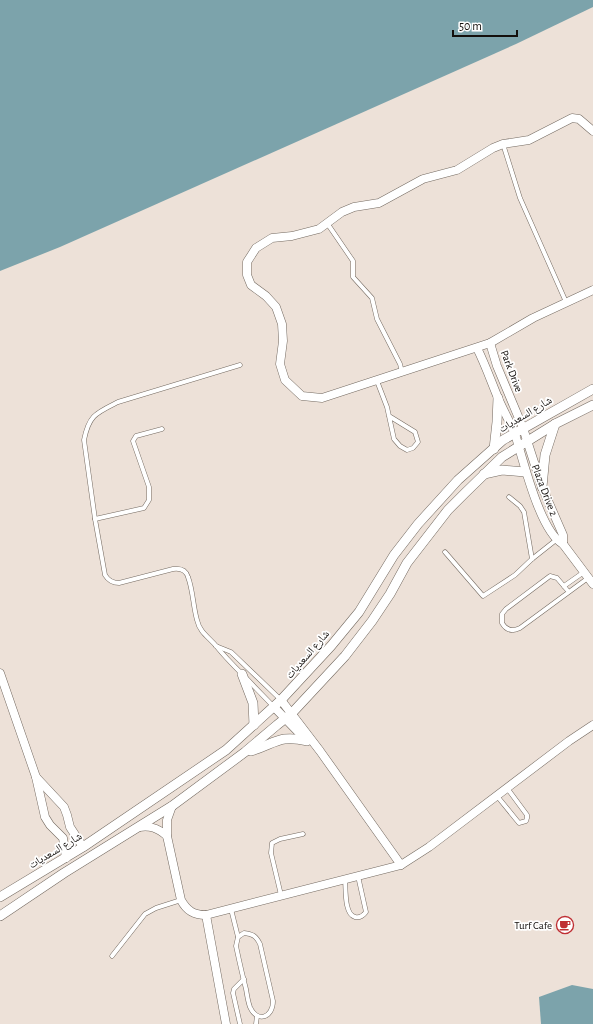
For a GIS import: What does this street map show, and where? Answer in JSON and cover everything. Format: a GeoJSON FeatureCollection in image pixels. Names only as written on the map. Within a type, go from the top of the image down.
{"type":"FeatureCollection","features":[{"type":"Feature","properties":{"kind":"street"},"geometry":{"type":"LineString","coordinates":[[593,131],[579,119],[572,118],[528,140],[503,144],[493,148],[457,170],[424,179],[379,203],[354,207],[342,212],[319,229],[308,233],[272,238],[256,248],[247,262],[247,274],[251,285],[266,296],[276,307],[282,324],[283,341],[280,364],[284,380],[302,396],[322,398],[490,343],[533,318],[593,290]]}},
{"type":"Feature","properties":{"kind":"street","name":"Park Drive"},"geometry":{"type":"LineString","coordinates":[[490,343],[497,366],[527,441]]}},
{"type":"Feature","properties":{"kind":"street","name":"Park Drive"},"geometry":{"type":"LineString","coordinates":[[477,348],[489,373],[518,446]]}},
{"type":"Feature","properties":{"kind":"street","name":"شارع السعديات"},"geometry":{"type":"LineString","coordinates":[[1,897],[83,847],[226,750],[278,704],[359,612],[394,555],[418,524],[458,480],[514,433],[593,388]]}},
{"type":"Feature","properties":{"kind":"street"},"geometry":{"type":"LineString","coordinates":[[494,449],[498,398]]}},
{"type":"Feature","properties":{"kind":"street"},"geometry":{"type":"LineString","coordinates":[[0,916],[64,873],[172,806],[245,752],[289,715],[345,656],[372,621],[390,594],[406,562],[448,510],[502,457],[555,424],[593,405]]}},
{"type":"Feature","properties":{"kind":"street"},"geometry":{"type":"LineString","coordinates":[[542,487],[545,455],[555,424]]}},
{"type":"Feature","properties":{"kind":"street","name":"Plaza Drive 2"},"geometry":{"type":"LineString","coordinates":[[527,441],[542,487],[563,535],[559,542]]}},
{"type":"Feature","properties":{"kind":"street","name":"Plaza Drive 2"},"geometry":{"type":"LineString","coordinates":[[518,446],[525,472],[548,527],[588,578]]}},
{"type":"Feature","properties":{"kind":"street"},"geometry":{"type":"LineString","coordinates":[[484,474],[502,470],[525,472]]}},
{"type":"Feature","properties":{"kind":"street"},"geometry":{"type":"LineString","coordinates":[[0,673],[36,777],[45,817],[50,825],[63,838],[69,856],[71,865],[64,873]]}},
{"type":"Feature","properties":{"kind":"street"},"geometry":{"type":"LineString","coordinates":[[242,674],[253,703],[254,725]]}},
{"type":"Feature","properties":{"kind":"street"},"geometry":{"type":"LineString","coordinates":[[278,704],[289,715],[343,784],[401,865]]}},
{"type":"Feature","properties":{"kind":"street"},"geometry":{"type":"LineString","coordinates":[[289,715],[328,768],[343,784]]}},
{"type":"Feature","properties":{"kind":"street"},"geometry":{"type":"LineString","coordinates":[[172,806],[167,820],[167,836],[182,900],[190,912],[198,915],[206,915],[401,865],[429,847],[569,741],[593,725]]}},
{"type":"Feature","properties":{"kind":"street"},"geometry":{"type":"LineString","coordinates":[[245,752],[281,739],[295,738],[307,741]]}},
{"type":"Feature","properties":{"kind":"street"},"geometry":{"type":"LineString","coordinates":[[36,777],[64,807],[72,832],[83,847]]}},
{"type":"Feature","properties":{"kind":"street"},"geometry":{"type":"LineString","coordinates":[[137,827],[153,827],[167,836]]}},
{"type":"Feature","properties":{"kind":"street"},"geometry":{"type":"LineString","coordinates":[[206,915],[226,1024]]}},
{"type":"Feature","properties":{"kind":"lane"},"geometry":{"type":"LineString","coordinates":[[503,144],[520,198],[566,302]]}},
{"type":"Feature","properties":{"kind":"lane"},"geometry":{"type":"LineString","coordinates":[[327,223],[353,260],[352,277],[372,298],[377,319],[403,372]]}},
{"type":"Feature","properties":{"kind":"lane"},"geometry":{"type":"LineString","coordinates":[[240,364],[118,402],[103,409],[92,417],[86,427],[84,440],[95,520],[105,575],[107,578],[112,582],[119,583],[177,568],[184,571],[189,579],[197,621],[200,628],[210,641],[242,674],[278,704]]}},
{"type":"Feature","properties":{"kind":"lane"},"geometry":{"type":"LineString","coordinates":[[377,381],[389,416],[394,439],[400,446],[407,450],[413,448],[418,442],[415,432],[389,416]]}},
{"type":"Feature","properties":{"kind":"lane"},"geometry":{"type":"LineString","coordinates":[[95,520],[144,508],[149,500],[149,487],[134,441],[136,436],[162,428]]}},
{"type":"Feature","properties":{"kind":"lane"},"geometry":{"type":"LineString","coordinates":[[509,497],[520,506],[524,512],[532,559]]}},
{"type":"Feature","properties":{"kind":"lane"},"geometry":{"type":"LineString","coordinates":[[445,552],[483,596],[515,575],[532,559],[559,542]]}},
{"type":"Feature","properties":{"kind":"lane"},"geometry":{"type":"LineString","coordinates":[[568,592],[555,576],[547,577],[504,611],[502,617],[504,625],[511,630],[520,628],[588,578]]}},
{"type":"Feature","properties":{"kind":"lane"},"geometry":{"type":"LineString","coordinates":[[564,586],[588,578]]}},
{"type":"Feature","properties":{"kind":"lane"},"geometry":{"type":"LineString","coordinates":[[216,646],[222,647],[231,652],[278,704]]}},
{"type":"Feature","properties":{"kind":"lane"},"geometry":{"type":"LineString","coordinates":[[497,795],[519,823],[526,822],[527,816],[507,788]]}},
{"type":"Feature","properties":{"kind":"lane"},"geometry":{"type":"LineString","coordinates":[[281,896],[271,853],[272,843],[280,839],[303,834]]}},
{"type":"Feature","properties":{"kind":"lane"},"geometry":{"type":"LineString","coordinates":[[345,880],[348,913],[351,916],[358,918],[366,912],[358,876]]}},
{"type":"Feature","properties":{"kind":"lane"},"geometry":{"type":"LineString","coordinates":[[112,956],[145,914],[156,908],[182,900]]}},
{"type":"Feature","properties":{"kind":"lane"},"geometry":{"type":"LineString","coordinates":[[231,908],[238,937],[236,946],[250,1008],[257,1016],[262,1017],[269,1015],[273,1009],[273,1001],[260,944],[257,937],[251,934],[244,934],[238,937]]}},
{"type":"Feature","properties":{"kind":"lane"},"geometry":{"type":"LineString","coordinates":[[240,1024],[233,993],[234,989],[244,980]]}},
{"type":"Feature","properties":{"kind":"lane"},"geometry":{"type":"LineString","coordinates":[[256,1024],[257,1016]]}},
{"type":"Feature","properties":{"kind":"water"},"geometry":{"type":"Polygon","coordinates":[[[0,0],[593,0],[593,7],[516,44],[60,247],[0,271],[0,0]]]}},
{"type":"Feature","properties":{"kind":"water"},"geometry":{"type":"Polygon","coordinates":[[[572,985],[593,989],[593,1024],[541,1024],[539,997],[572,985]]]}},
{"type":"Feature","properties":{"kind":"place","name":"Turf Cafe"},"geometry":{"type":"Point","coordinates":[565,925]}}]}
